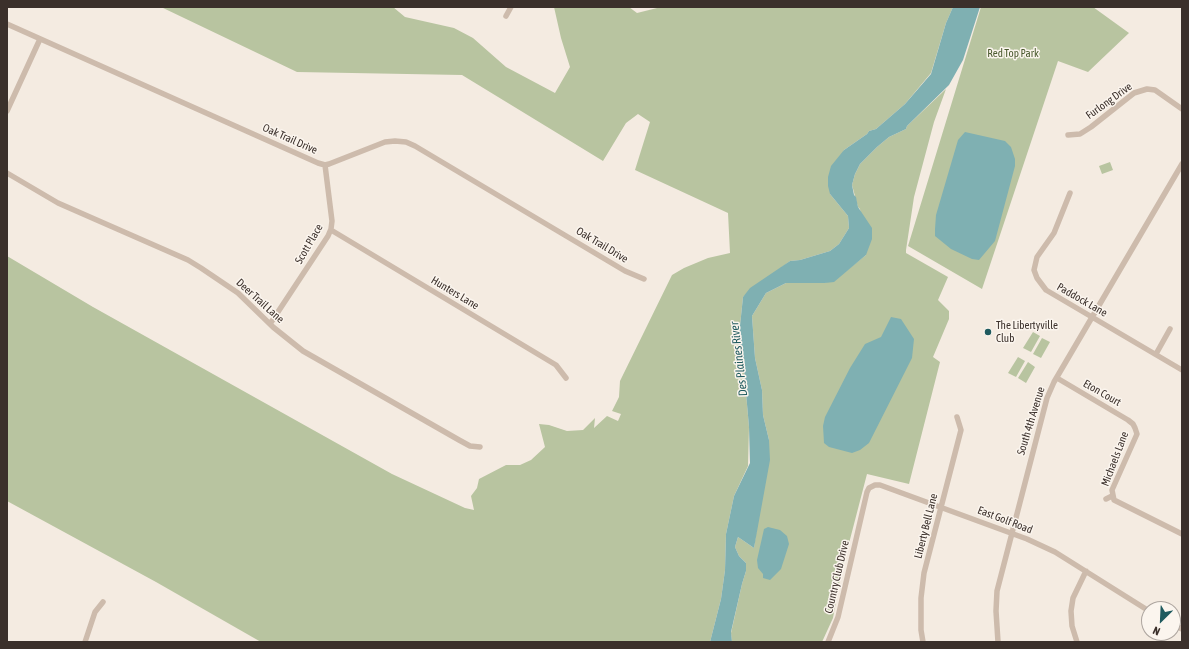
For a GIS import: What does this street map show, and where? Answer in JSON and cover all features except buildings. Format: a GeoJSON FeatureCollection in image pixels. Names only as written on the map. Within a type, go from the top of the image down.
{"type":"FeatureCollection","features":[{"type":"Feature","properties":{"kind":"street"},"geometry":{"type":"LineString","coordinates":[[506,16],[510,7]]}},
{"type":"Feature","properties":{"kind":"street","name":"Oak Trail Drive"},"geometry":{"type":"LineString","coordinates":[[7,24],[318,163],[325,165],[385,142],[406,142],[625,271],[644,280]]}},
{"type":"Feature","properties":{"kind":"street"},"geometry":{"type":"LineString","coordinates":[[7,111],[40,39]]}},
{"type":"Feature","properties":{"kind":"street","name":"Furlong Drive"},"geometry":{"type":"LineString","coordinates":[[1068,135],[1080,134],[1134,93],[1147,89],[1155,90],[1182,109]]}},
{"type":"Feature","properties":{"kind":"street","name":"South 4th Avenue"},"geometry":{"type":"LineString","coordinates":[[998,642],[996,611],[997,591],[1042,412],[1047,398],[1092,317],[1182,164]]}},
{"type":"Feature","properties":{"kind":"street","name":"Scott Place"},"geometry":{"type":"LineString","coordinates":[[270,324],[331,230],[332,221],[325,165]]}},
{"type":"Feature","properties":{"kind":"street","name":"Deer Trail Lane"},"geometry":{"type":"LineString","coordinates":[[7,173],[58,203],[180,257],[201,268],[238,293],[270,324],[298,347],[318,360],[470,446],[480,447]]}},
{"type":"Feature","properties":{"kind":"street","name":"Paddock Lane"},"geometry":{"type":"LineString","coordinates":[[1070,194],[1054,233],[1037,257],[1034,270],[1037,278],[1046,290],[1182,370]]}},
{"type":"Feature","properties":{"kind":"street","name":"Hunters Lane"},"geometry":{"type":"LineString","coordinates":[[331,230],[556,365],[566,378]]}},
{"type":"Feature","properties":{"kind":"street"},"geometry":{"type":"LineString","coordinates":[[1156,354],[1170,329]]}},
{"type":"Feature","properties":{"kind":"street","name":"Eton Court"},"geometry":{"type":"LineString","coordinates":[[1057,378],[1128,420],[1135,428]]}},
{"type":"Feature","properties":{"kind":"street","name":"Liberty Bell Lane"},"geometry":{"type":"LineString","coordinates":[[923,642],[921,630],[921,598],[924,573],[961,430],[957,417]]}},
{"type":"Feature","properties":{"kind":"street","name":"Michaels Lane"},"geometry":{"type":"LineString","coordinates":[[1112,496],[1112,490],[1137,434],[1135,428]]}},
{"type":"Feature","properties":{"kind":"street","name":"East Golf Road"},"geometry":{"type":"LineString","coordinates":[[861,516],[869,488],[875,485],[880,486],[1027,539],[1055,552],[1141,606]]}},
{"type":"Feature","properties":{"kind":"street"},"geometry":{"type":"LineString","coordinates":[[1106,499],[1112,496],[1118,503],[1182,534]]}},
{"type":"Feature","properties":{"kind":"street","name":"Country Club Drive"},"geometry":{"type":"LineString","coordinates":[[828,642],[838,617],[861,516]]}},
{"type":"Feature","properties":{"kind":"street"},"geometry":{"type":"LineString","coordinates":[[1077,642],[1072,626],[1071,611],[1073,598],[1086,571]]}},
{"type":"Feature","properties":{"kind":"street"},"geometry":{"type":"LineString","coordinates":[[85,642],[96,612],[103,602]]}},
{"type":"Feature","properties":{"kind":"green space"},"geometry":{"type":"Polygon","coordinates":[[[161,7],[393,7],[405,17],[454,28],[473,38],[506,67],[555,93],[570,67],[561,38],[554,7],[629,7],[637,13],[661,7],[953,7],[946,23],[931,73],[905,104],[876,129],[869,131],[844,150],[830,194],[848,216],[849,228],[839,244],[830,251],[800,260],[790,261],[743,297],[738,345],[744,370],[749,427],[748,466],[734,496],[726,534],[725,570],[721,599],[710,642],[261,642],[156,582],[7,501],[7,256],[93,307],[392,474],[465,508],[474,510],[471,496],[477,488],[479,479],[506,465],[520,465],[531,460],[545,447],[539,424],[549,425],[567,431],[583,430],[595,418],[594,428],[607,416],[618,421],[621,414],[612,411],[619,397],[620,381],[672,275],[684,268],[708,258],[730,253],[728,213],[635,170],[650,122],[638,114],[626,123],[603,161],[462,75],[297,72],[161,7]]]}},
{"type":"Feature","properties":{"kind":"green space","name":"Red Top Park"},"geometry":{"type":"Polygon","coordinates":[[[981,7],[1093,7],[1129,33],[1088,72],[1058,61],[982,289],[908,246],[981,7]]]}},
{"type":"Feature","properties":{"kind":"green space"},"geometry":{"type":"Polygon","coordinates":[[[946,89],[934,122],[914,197],[906,250],[906,253],[948,277],[938,300],[949,311],[949,319],[933,357],[940,362],[909,484],[867,474],[841,574],[833,618],[822,642],[732,642],[731,633],[746,571],[746,563],[739,556],[735,547],[738,537],[754,548],[769,440],[763,415],[762,390],[755,358],[752,316],[766,293],[786,283],[825,283],[846,271],[866,255],[860,209],[858,207],[852,185],[855,174],[860,164],[877,147],[889,137],[906,129],[907,126],[946,89]]]}},
{"type":"Feature","properties":{"kind":"green space"},"geometry":{"type":"Polygon","coordinates":[[[1110,162],[1113,170],[1102,174],[1099,166],[1110,162]]]}},
{"type":"Feature","properties":{"kind":"green space"},"geometry":{"type":"Polygon","coordinates":[[[1033,332],[1040,336],[1031,352],[1023,348],[1033,332]]]}},
{"type":"Feature","properties":{"kind":"green space"},"geometry":{"type":"Polygon","coordinates":[[[1042,338],[1050,342],[1041,358],[1033,354],[1042,338]]]}},
{"type":"Feature","properties":{"kind":"green space"},"geometry":{"type":"Polygon","coordinates":[[[1018,357],[1025,361],[1016,377],[1008,373],[1018,357]]]}},
{"type":"Feature","properties":{"kind":"green space"},"geometry":{"type":"Polygon","coordinates":[[[1028,362],[1035,367],[1026,383],[1018,378],[1028,362]]]}},
{"type":"Feature","properties":{"kind":"water"},"geometry":{"type":"Polygon","coordinates":[[[953,7],[980,7],[963,60],[949,85],[907,126],[906,129],[889,137],[877,147],[860,164],[855,174],[852,185],[854,195],[856,197],[858,207],[872,228],[872,239],[866,255],[834,282],[786,283],[766,293],[752,316],[755,358],[762,390],[763,415],[769,440],[770,460],[754,548],[738,537],[735,547],[739,556],[746,563],[746,571],[731,632],[732,642],[710,642],[721,599],[725,570],[726,534],[734,496],[750,463],[749,427],[744,370],[738,345],[743,297],[750,288],[790,261],[800,260],[830,251],[839,244],[849,228],[848,216],[830,194],[828,177],[831,166],[844,150],[869,131],[876,129],[905,104],[931,74],[946,23],[953,7]]]}},
{"type":"Feature","properties":{"kind":"water"},"geometry":{"type":"Polygon","coordinates":[[[965,132],[1005,141],[1011,147],[1015,159],[1015,166],[995,241],[979,260],[972,259],[951,249],[935,236],[936,215],[958,140],[965,132]]]}},
{"type":"Feature","properties":{"kind":"water"},"geometry":{"type":"Polygon","coordinates":[[[891,317],[901,319],[914,339],[912,358],[869,443],[860,450],[852,453],[829,447],[824,443],[823,426],[825,417],[850,368],[865,344],[881,337],[891,317]]]}},
{"type":"Feature","properties":{"kind":"water"},"geometry":{"type":"Polygon","coordinates":[[[768,527],[780,530],[787,536],[789,544],[781,569],[770,580],[763,578],[763,574],[758,568],[757,560],[764,529],[768,527]]]}},
{"type":"Feature","properties":{"kind":"place","name":"The Libertyville Club"},"geometry":{"type":"Point","coordinates":[988,332]}},
{"type":"Feature","properties":{"kind":"water label","name":"Des Plaines River"},"geometry":{"type":"Point","coordinates":[739,359]}}]}
